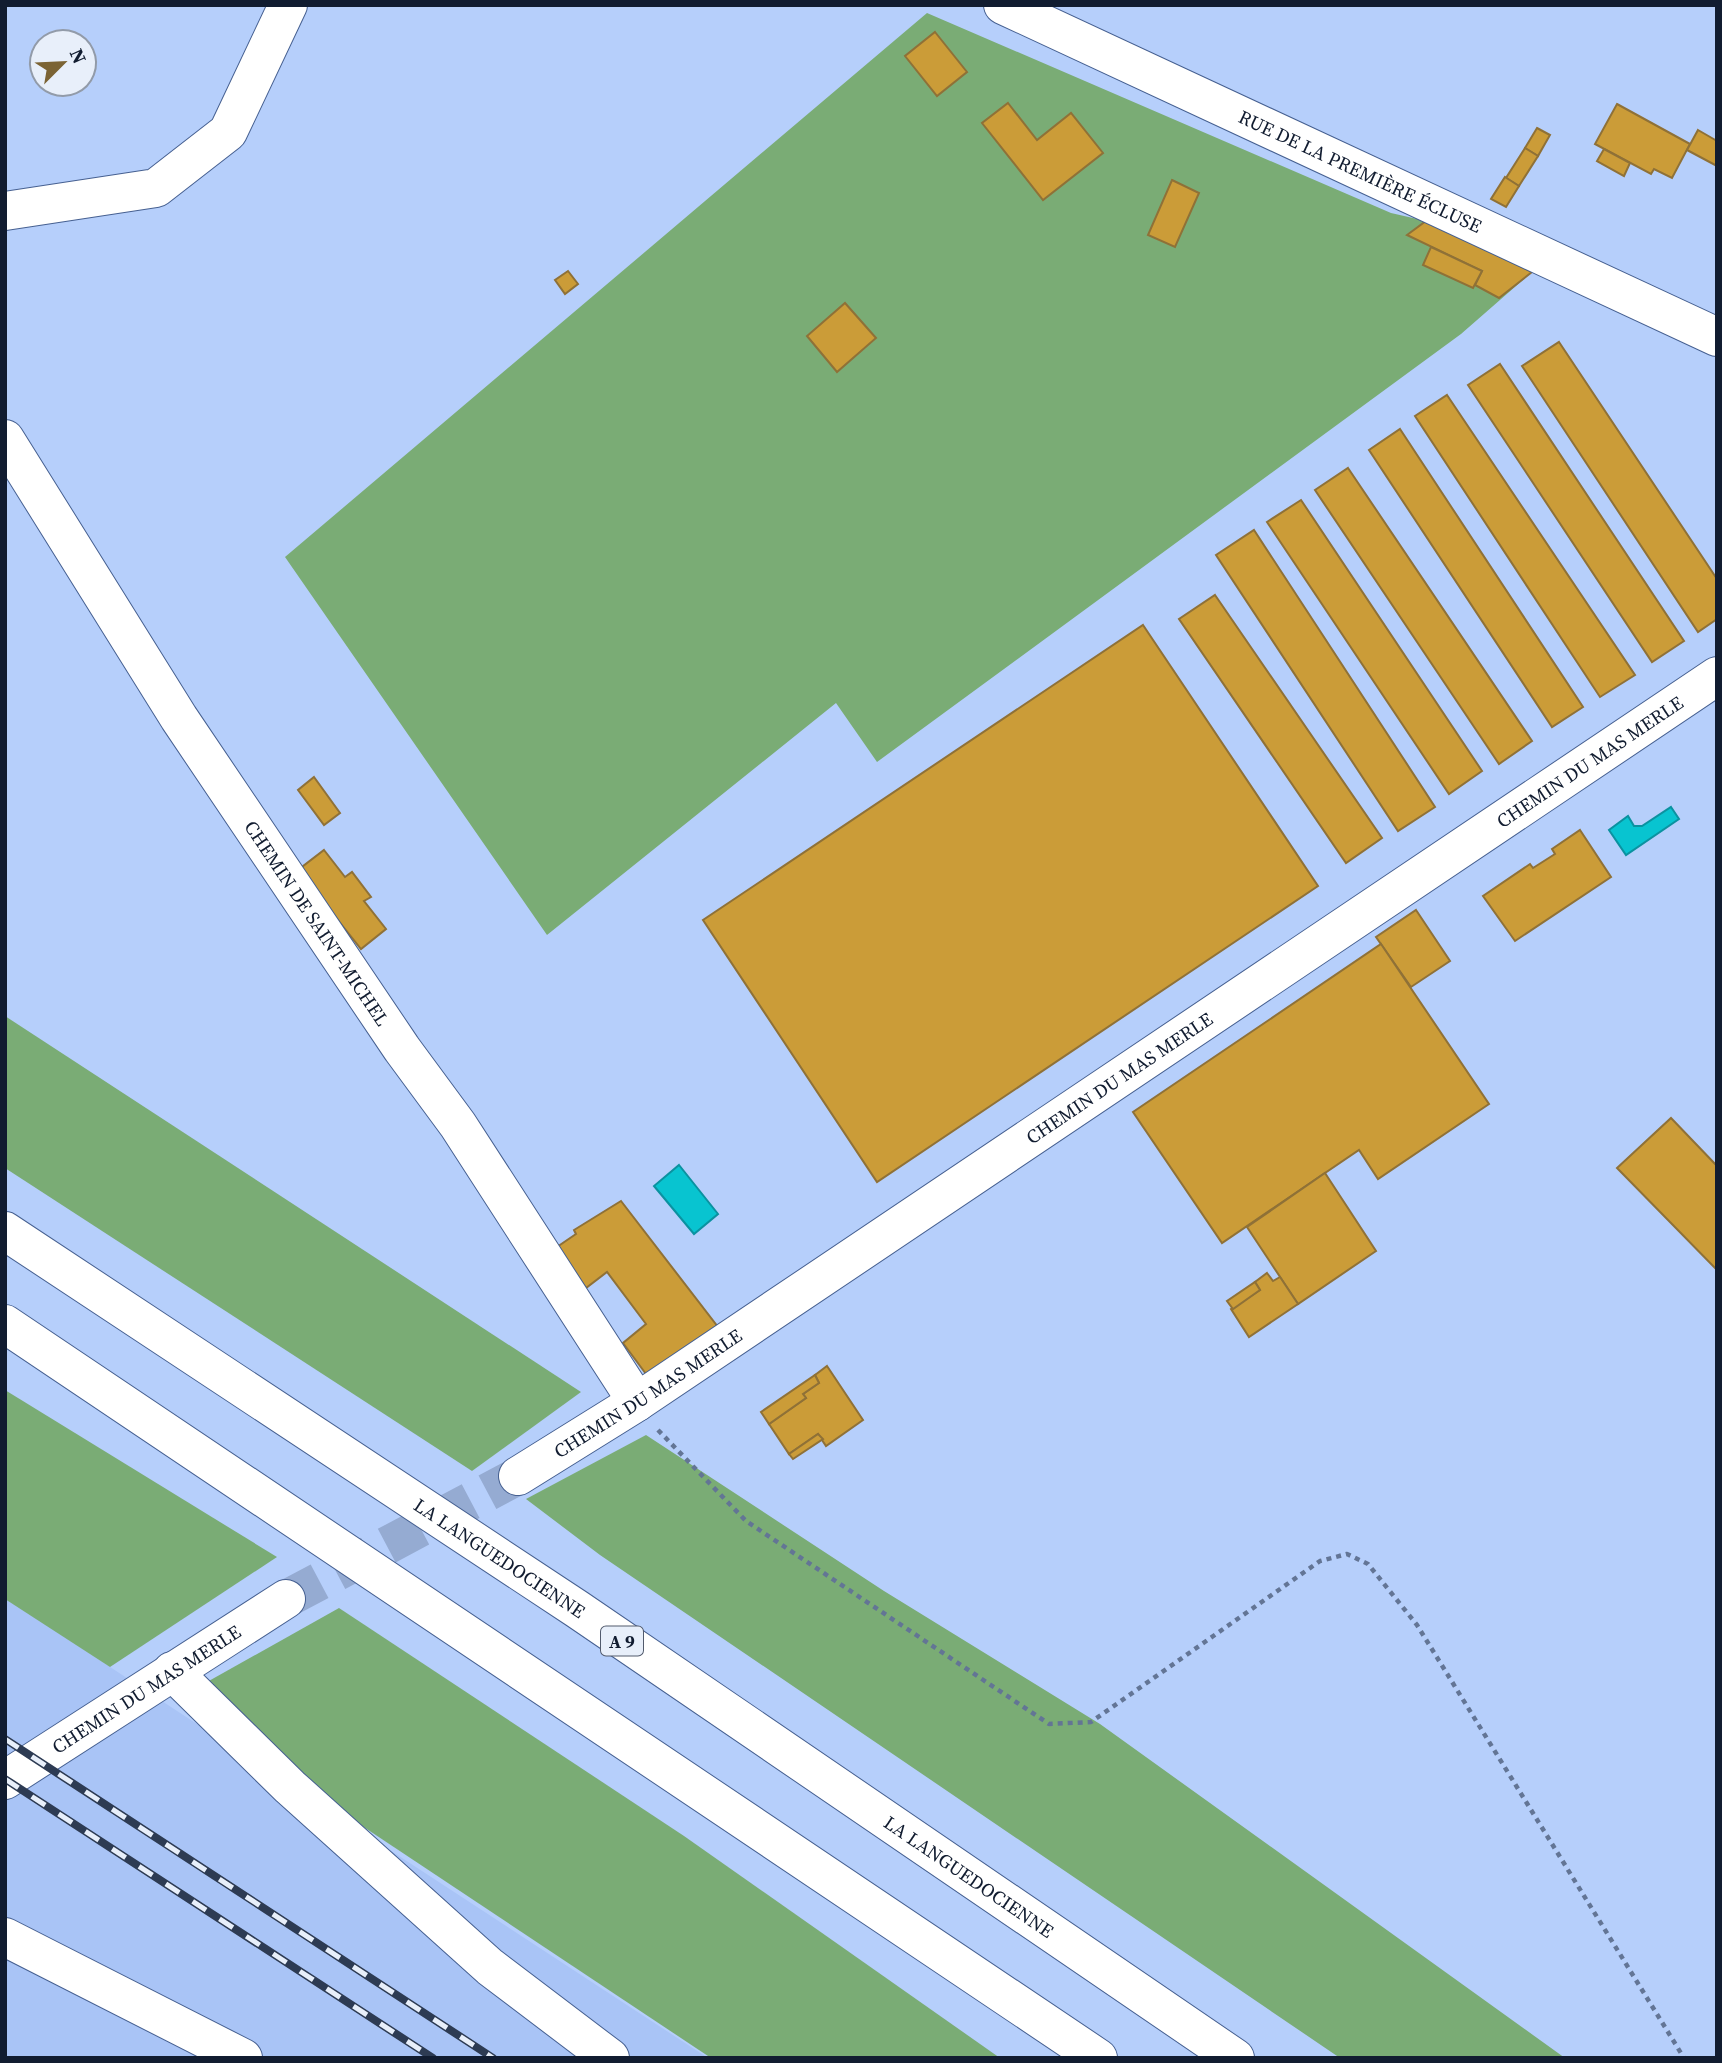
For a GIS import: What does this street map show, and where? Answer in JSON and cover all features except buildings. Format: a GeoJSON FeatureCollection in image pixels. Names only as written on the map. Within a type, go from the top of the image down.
{"type":"FeatureCollection","features":[{"type":"Feature","properties":{"kind":"main road"},"geometry":{"type":"LineString","coordinates":[[5,211],[156,187],[228,132],[288,5]]}},
{"type":"Feature","properties":{"kind":"main road","name":"RUE DE LA PREMIÈRE ÉCLUSE"},"geometry":{"type":"LineString","coordinates":[[1003,5],[1717,337]]}},
{"type":"Feature","properties":{"kind":"main road","name":"CHEMIN DE SAINT-MICHEL"},"geometry":{"type":"LineString","coordinates":[[5,439],[179,718],[402,1049],[458,1125],[637,1402]]}},
{"type":"Feature","properties":{"kind":"main road","name":"CHEMIN DU MAS MERLE"},"geometry":{"type":"LineString","coordinates":[[518,1476],[637,1402],[1717,676]]}},
{"type":"Feature","properties":{"kind":"main road","name":"LA LANGUEDOCIENNE"},"geometry":{"type":"LineString","coordinates":[[5,1231],[577,1609],[1235,2058]]}},
{"type":"Feature","properties":{"kind":"main road"},"geometry":{"type":"LineString","coordinates":[[5,1324],[1098,2058]]}},
{"type":"Feature","properties":{"kind":"main road","name":"CHEMIN DU MAS MERLE"},"geometry":{"type":"LineString","coordinates":[[5,1780],[286,1599]]}},
{"type":"Feature","properties":{"kind":"main road"},"geometry":{"type":"LineString","coordinates":[[172,1671],[290,1787],[490,1967],[610,2058]]}},
{"type":"Feature","properties":{"kind":"main road"},"geometry":{"type":"LineString","coordinates":[[5,1937],[243,2058]]}},
{"type":"Feature","properties":{"kind":"path"},"geometry":{"type":"LineString","coordinates":[[637,1402],[651,1423],[746,1521],[1049,1724],[1091,1722],[1320,1561],[1347,1554],[1368,1564],[1417,1625],[1684,2058]]}},
{"type":"Feature","properties":{"kind":"shaded area"},"geometry":{"type":"Polygon","coordinates":[[[927,13],[1391,213],[1426,221],[1532,272],[1461,334],[877,762],[836,703],[547,935],[285,557],[927,13]]]}},
{"type":"Feature","properties":{"kind":"shaded area"},"geometry":{"type":"Polygon","coordinates":[[[1671,807],[1679,819],[1626,855],[1609,830],[1628,816],[1634,826],[1642,826],[1671,807]]]}},
{"type":"Feature","properties":{"kind":"shaded area"},"geometry":{"type":"Polygon","coordinates":[[[5,1016],[581,1392],[472,1471],[5,1168],[5,1016]]]}},
{"type":"Feature","properties":{"kind":"shaded area"},"geometry":{"type":"Polygon","coordinates":[[[679,1165],[718,1214],[694,1234],[654,1186],[679,1165]]]}},
{"type":"Feature","properties":{"kind":"shaded area"},"geometry":{"type":"Polygon","coordinates":[[[5,1390],[277,1557],[110,1667],[5,1599],[5,1390]]]}},
{"type":"Feature","properties":{"kind":"shaded area"},"geometry":{"type":"Polygon","coordinates":[[[646,1435],[884,1591],[1100,1724],[1565,2058],[1340,2058],[600,1555],[526,1499],[646,1435]]]}},
{"type":"Feature","properties":{"kind":"shaded area"},"geometry":{"type":"Polygon","coordinates":[[[5,1598],[171,1707],[708,2058],[5,2058],[5,1598]]]}},
{"type":"Feature","properties":{"kind":"shaded area"},"geometry":{"type":"Polygon","coordinates":[[[339,1608],[684,1836],[1000,2058],[711,2058],[299,1784],[207,1682],[339,1608]]]}},
{"type":"Feature","properties":{"kind":"tunnel"},"geometry":{"type":"LineString","coordinates":[[286,1599],[518,1476]]}},
{"type":"Feature","properties":{"kind":"railway"},"geometry":{"type":"LineString","coordinates":[[5,1739],[493,2058]]}},
{"type":"Feature","properties":{"kind":"railway"},"geometry":{"type":"LineString","coordinates":[[5,1779],[433,2058]]}}]}
